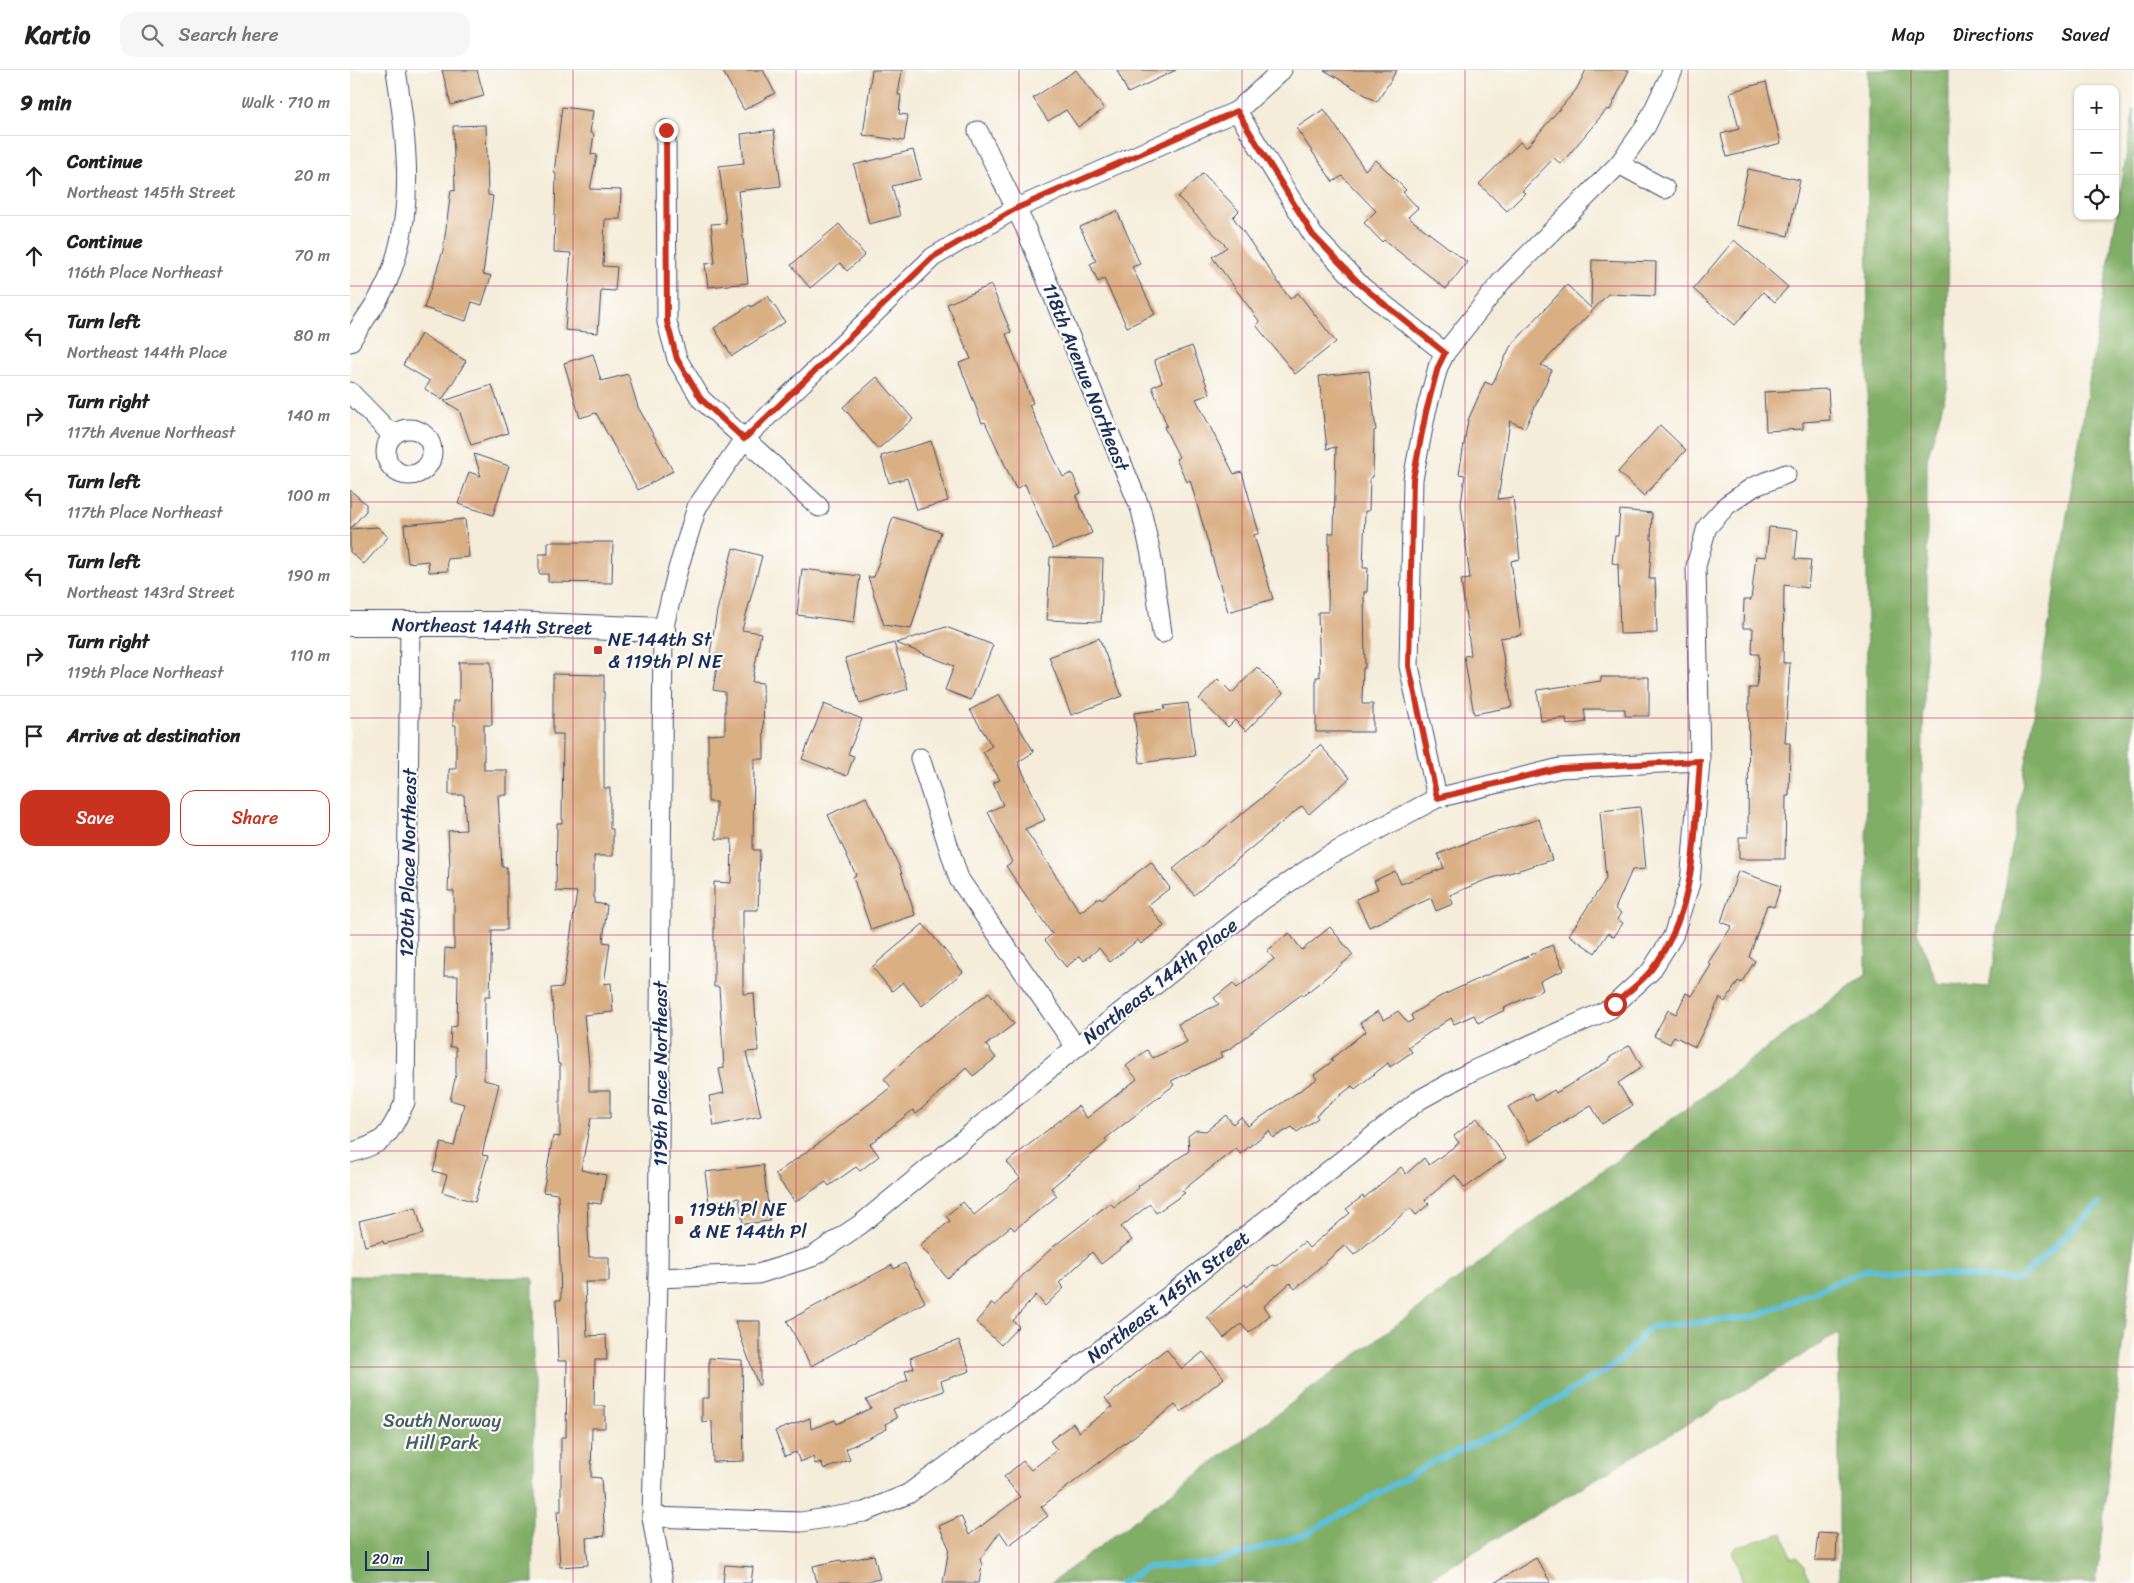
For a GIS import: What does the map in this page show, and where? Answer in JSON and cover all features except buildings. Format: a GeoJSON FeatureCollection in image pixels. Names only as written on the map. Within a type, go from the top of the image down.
{"type":"FeatureCollection","features":[{"type":"Feature","properties":{"kind":"street"},"geometry":{"type":"LineString","coordinates":[[350,342],[387,282],[400,244],[407,190],[404,123],[396,70]]}},
{"type":"Feature","properties":{"kind":"street","name":"119th Place Northeast"},"geometry":{"type":"LineString","coordinates":[[663,1583],[652,1517],[658,1278],[663,630],[678,569],[697,507],[744,439],[933,257],[1015,209],[1237,111],[1282,70]]}},
{"type":"Feature","properties":{"kind":"street"},"geometry":{"type":"LineString","coordinates":[[1437,798],[1409,666],[1413,479],[1426,412],[1438,367],[1445,353],[1501,282],[1619,164],[1646,126],[1673,70]]}},
{"type":"Feature","properties":{"kind":"street"},"geometry":{"type":"LineString","coordinates":[[1237,111],[1313,235],[1362,286],[1445,353]]}},
{"type":"Feature","properties":{"kind":"street"},"geometry":{"type":"LineString","coordinates":[[666,130],[667,322],[677,359],[701,399],[819,508]]}},
{"type":"Feature","properties":{"kind":"street","name":"118th Avenue Northeast"},"geometry":{"type":"LineString","coordinates":[[978,131],[1025,227],[1141,510],[1151,554],[1162,633]]}},
{"type":"Feature","properties":{"kind":"street"},"geometry":{"type":"LineString","coordinates":[[1619,164],[1665,188]]}},
{"type":"Feature","properties":{"kind":"street"},"geometry":{"type":"LineString","coordinates":[[350,392],[392,435]]}},
{"type":"Feature","properties":{"kind":"street","name":"Northeast 145th Street"},"geometry":{"type":"LineString","coordinates":[[652,1517],[801,1522],[864,1512],[908,1494],[1016,1416],[1419,1100],[1472,1071],[1610,1009],[1651,971],[1673,936],[1690,883],[1700,761],[1696,566],[1707,527],[1726,505],[1753,487],[1786,474]]}},
{"type":"Feature","properties":{"kind":"street","name":"Northeast 144th Street"},"geometry":{"type":"LineString","coordinates":[[350,624],[510,624],[663,630]]}},
{"type":"Feature","properties":{"kind":"street","name":"120th Place Northeast"},"geometry":{"type":"LineString","coordinates":[[350,1154],[375,1146],[390,1133],[405,1102],[410,624]]}},
{"type":"Feature","properties":{"kind":"street"},"geometry":{"type":"LineString","coordinates":[[920,758],[960,879],[1076,1047]]}},
{"type":"Feature","properties":{"kind":"street","name":"Northeast 144th Place"},"geometry":{"type":"LineString","coordinates":[[658,1278],[758,1274],[812,1257],[861,1224],[1076,1047],[1264,899],[1328,856],[1437,798],[1560,768],[1700,761]]}},
{"type":"Feature","properties":{"kind":"green space"},"geometry":{"type":"Polygon","coordinates":[[[1868,70],[1949,70],[1948,386],[1927,459],[1927,604],[1917,931],[1937,983],[1989,987],[2116,220],[2119,220],[2119,200],[2134,109],[2134,1240],[2096,1583],[1839,1583],[1839,1333],[1422,1583],[1051,1583],[1866,974],[1868,70]]]}},
{"type":"Feature","properties":{"kind":"green space","name":"South Norway Hill Park"},"geometry":{"type":"Polygon","coordinates":[[[350,1276],[533,1278],[533,1583],[350,1583],[350,1276]]]}},
{"type":"Feature","properties":{"kind":"green space"},"geometry":{"type":"Polygon","coordinates":[[[1783,1533],[1791,1558],[1795,1556],[1805,1566],[1810,1583],[1743,1583],[1733,1551],[1736,1547],[1783,1533]]]}},
{"type":"Feature","properties":{"kind":"waterway"},"geometry":{"type":"LineString","coordinates":[[1121,1583],[1148,1567],[1209,1564],[1306,1534],[1433,1462],[1509,1428],[1619,1362],[1650,1327],[1754,1317],[1868,1269],[2019,1280],[2099,1204]]}},
{"type":"Feature","properties":{"kind":"place","name":"NE 144th St & 119th Pl NE"},"geometry":{"type":"Point","coordinates":[598,650]}},
{"type":"Feature","properties":{"kind":"place","name":"119th Pl NE & NE 144th Pl"},"geometry":{"type":"Point","coordinates":[679,1220]}},
{"type":"Feature","properties":{"kind":"route"},"geometry":{"type":"LineString","coordinates":[[666,130],[667,322],[677,359],[701,399],[744,439],[933,257],[1015,209],[1237,111],[1313,235],[1362,286],[1445,353],[1438,367],[1426,412],[1413,479],[1409,666],[1437,798],[1515,777],[1560,768],[1700,761],[1690,883],[1673,936],[1651,971],[1615,1004]]}}]}
